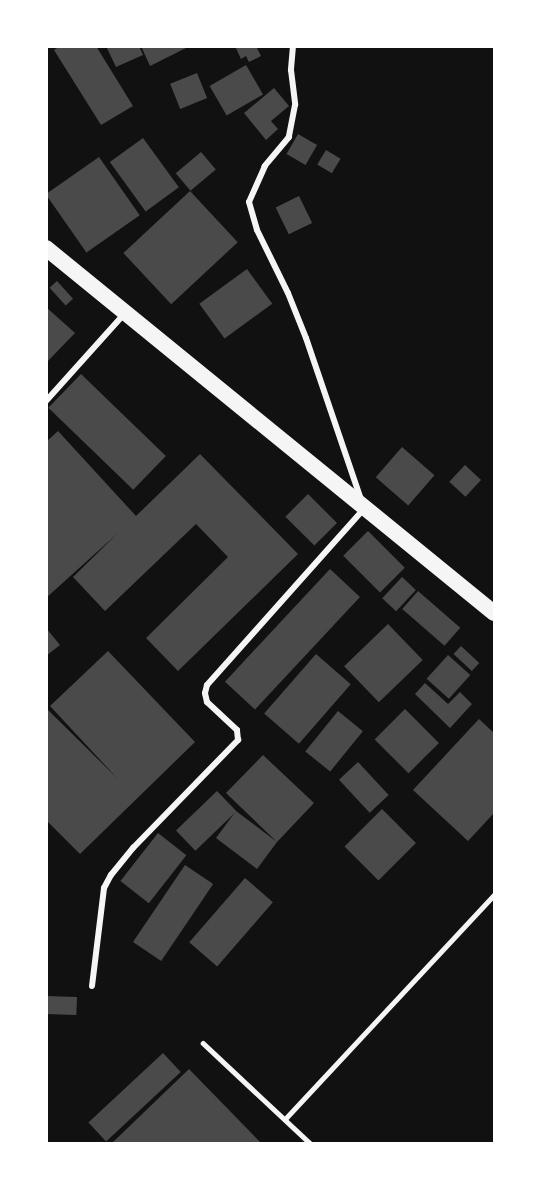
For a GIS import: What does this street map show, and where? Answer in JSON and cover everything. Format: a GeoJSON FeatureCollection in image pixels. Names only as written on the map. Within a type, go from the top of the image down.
{"type":"FeatureCollection","features":[{"type":"Feature","properties":{"kind":"highway"},"geometry":{"type":"LineString","coordinates":[[46,248],[495,613]]}},
{"type":"Feature","properties":{"kind":"street"},"geometry":{"type":"LineString","coordinates":[[92,986],[104,888],[111,875],[133,848],[238,740],[237,730],[207,702],[205,693],[207,685],[365,508],[306,338],[288,293],[257,230],[249,202],[266,166],[289,137],[295,105],[291,70],[293,46]]}},
{"type":"Feature","properties":{"kind":"street"},"geometry":{"type":"LineString","coordinates":[[46,401],[126,311]]}},
{"type":"Feature","properties":{"kind":"lane"},"geometry":{"type":"LineString","coordinates":[[285,1119],[495,895]]}},
{"type":"Feature","properties":{"kind":"lane"},"geometry":{"type":"LineString","coordinates":[[203,1043],[311,1143]]}},
{"type":"Feature","properties":{"kind":"building"},"geometry":{"type":"Polygon","coordinates":[[[60,46],[96,46],[133,106],[101,125],[54,50],[60,46]]]}},
{"type":"Feature","properties":{"kind":"building"},"geometry":{"type":"Polygon","coordinates":[[[106,46],[139,46],[143,55],[116,67],[106,46]]]}},
{"type":"Feature","properties":{"kind":"building"},"geometry":{"type":"Polygon","coordinates":[[[141,46],[190,46],[150,66],[141,46]]]}},
{"type":"Feature","properties":{"kind":"building"},"geometry":{"type":"Polygon","coordinates":[[[235,46],[256,46],[261,56],[249,62],[246,56],[241,59],[235,46]]]}},
{"type":"Feature","properties":{"kind":"building"},"geometry":{"type":"Polygon","coordinates":[[[246,65],[263,94],[227,115],[210,86],[246,65]]]}},
{"type":"Feature","properties":{"kind":"building"},"geometry":{"type":"Polygon","coordinates":[[[197,73],[207,98],[180,109],[170,84],[197,73]]]}},
{"type":"Feature","properties":{"kind":"building"},"geometry":{"type":"Polygon","coordinates":[[[274,88],[289,106],[271,121],[278,129],[266,140],[244,113],[274,88]]]}},
{"type":"Feature","properties":{"kind":"building"},"geometry":{"type":"Polygon","coordinates":[[[298,134],[317,145],[306,165],[286,154],[298,134]]]}},
{"type":"Feature","properties":{"kind":"building"},"geometry":{"type":"Polygon","coordinates":[[[143,138],[179,187],[146,211],[110,162],[143,138]]]}},
{"type":"Feature","properties":{"kind":"building"},"geometry":{"type":"Polygon","coordinates":[[[326,150],[341,159],[332,173],[317,165],[326,150]]]}},
{"type":"Feature","properties":{"kind":"building"},"geometry":{"type":"Polygon","coordinates":[[[201,152],[216,170],[191,191],[176,173],[201,152]]]}},
{"type":"Feature","properties":{"kind":"building"},"geometry":{"type":"Polygon","coordinates":[[[99,157],[140,215],[86,252],[46,194],[99,157]]]}},
{"type":"Feature","properties":{"kind":"building"},"geometry":{"type":"Polygon","coordinates":[[[190,191],[238,242],[171,304],[123,253],[190,191]]]}},
{"type":"Feature","properties":{"kind":"building"},"geometry":{"type":"Polygon","coordinates":[[[299,196],[312,223],[289,234],[276,207],[299,196]]]}},
{"type":"Feature","properties":{"kind":"building"},"geometry":{"type":"Polygon","coordinates":[[[247,269],[272,304],[225,338],[199,304],[247,269]]]}},
{"type":"Feature","properties":{"kind":"building"},"geometry":{"type":"Polygon","coordinates":[[[57,281],[73,299],[66,306],[50,288],[57,281]]]}},
{"type":"Feature","properties":{"kind":"building"},"geometry":{"type":"Polygon","coordinates":[[[46,307],[75,333],[46,363],[46,307]]]}},
{"type":"Feature","properties":{"kind":"building"},"geometry":{"type":"Polygon","coordinates":[[[81,374],[166,456],[133,490],[48,408],[81,374]]]}},
{"type":"Feature","properties":{"kind":"building"},"geometry":{"type":"Polygon","coordinates":[[[58,431],[136,516],[200,454],[298,554],[178,671],[146,638],[228,557],[196,524],[105,611],[73,577],[118,533],[46,598],[46,442],[58,431]]]}},
{"type":"Feature","properties":{"kind":"building"},"geometry":{"type":"Polygon","coordinates":[[[402,447],[434,475],[408,505],[376,477],[402,447]]]}},
{"type":"Feature","properties":{"kind":"building"},"geometry":{"type":"Polygon","coordinates":[[[465,465],[481,480],[465,497],[449,482],[465,465]]]}},
{"type":"Feature","properties":{"kind":"building"},"geometry":{"type":"Polygon","coordinates":[[[308,494],[337,523],[314,546],[285,517],[308,494]]]}},
{"type":"Feature","properties":{"kind":"building"},"geometry":{"type":"Polygon","coordinates":[[[368,531],[405,568],[380,593],[343,556],[368,531]]]}},
{"type":"Feature","properties":{"kind":"building"},"geometry":{"type":"Polygon","coordinates":[[[330,569],[360,597],[255,710],[225,682],[330,569]]]}},
{"type":"Feature","properties":{"kind":"building"},"geometry":{"type":"Polygon","coordinates":[[[402,577],[416,590],[396,611],[382,598],[402,577]]]}},
{"type":"Feature","properties":{"kind":"building"},"geometry":{"type":"Polygon","coordinates":[[[418,591],[460,628],[445,646],[402,609],[418,591]]]}},
{"type":"Feature","properties":{"kind":"building"},"geometry":{"type":"Polygon","coordinates":[[[388,624],[423,660],[379,702],[344,666],[388,624]]]}},
{"type":"Feature","properties":{"kind":"building"},"geometry":{"type":"Polygon","coordinates":[[[46,628],[60,645],[46,656],[46,628]]]}},
{"type":"Feature","properties":{"kind":"building"},"geometry":{"type":"Polygon","coordinates":[[[461,646],[479,663],[472,671],[453,654],[461,646]]]}},
{"type":"Feature","properties":{"kind":"building"},"geometry":{"type":"Polygon","coordinates":[[[108,651],[195,742],[80,854],[46,820],[46,708],[117,778],[50,706],[108,651]]]}},
{"type":"Feature","properties":{"kind":"building"},"geometry":{"type":"Polygon","coordinates":[[[316,654],[351,684],[299,744],[264,714],[316,654]]]}},
{"type":"Feature","properties":{"kind":"building"},"geometry":{"type":"Polygon","coordinates":[[[448,655],[470,675],[449,699],[427,679],[448,655]]]}},
{"type":"Feature","properties":{"kind":"building"},"geometry":{"type":"Polygon","coordinates":[[[425,683],[448,704],[460,692],[472,704],[450,728],[415,694],[425,683]]]}},
{"type":"Feature","properties":{"kind":"building"},"geometry":{"type":"Polygon","coordinates":[[[405,709],[439,743],[409,773],[375,739],[405,709]]]}},
{"type":"Feature","properties":{"kind":"building"},"geometry":{"type":"Polygon","coordinates":[[[338,711],[363,731],[330,772],[305,751],[338,711]]]}},
{"type":"Feature","properties":{"kind":"building"},"geometry":{"type":"Polygon","coordinates":[[[479,719],[494,733],[494,813],[468,841],[413,790],[479,719]]]}},
{"type":"Feature","properties":{"kind":"building"},"geometry":{"type":"Polygon","coordinates":[[[263,755],[314,803],[277,842],[226,793],[263,755]]]}},
{"type":"Feature","properties":{"kind":"building"},"geometry":{"type":"Polygon","coordinates":[[[358,762],[389,795],[370,813],[339,780],[358,762]]]}},
{"type":"Feature","properties":{"kind":"building"},"geometry":{"type":"Polygon","coordinates":[[[217,791],[236,811],[195,851],[176,831],[217,791]]]}},
{"type":"Feature","properties":{"kind":"building"},"geometry":{"type":"Polygon","coordinates":[[[382,809],[416,843],[378,880],[345,846],[382,809]]]}},
{"type":"Feature","properties":{"kind":"building"},"geometry":{"type":"Polygon","coordinates":[[[236,811],[277,842],[257,869],[216,838],[236,811]]]}},
{"type":"Feature","properties":{"kind":"building"},"geometry":{"type":"Polygon","coordinates":[[[158,833],[186,855],[149,903],[120,881],[158,833]]]}},
{"type":"Feature","properties":{"kind":"building"},"geometry":{"type":"Polygon","coordinates":[[[185,865],[213,884],[161,961],[133,942],[185,865]]]}},
{"type":"Feature","properties":{"kind":"building"},"geometry":{"type":"Polygon","coordinates":[[[245,878],[273,902],[217,966],[189,942],[245,878]]]}},
{"type":"Feature","properties":{"kind":"building"},"geometry":{"type":"Polygon","coordinates":[[[46,996],[77,997],[76,1015],[46,1014],[46,996]]]}},
{"type":"Feature","properties":{"kind":"building"},"geometry":{"type":"Polygon","coordinates":[[[163,1053],[181,1072],[106,1142],[88,1123],[163,1053]]]}},
{"type":"Feature","properties":{"kind":"building"},"geometry":{"type":"Polygon","coordinates":[[[189,1069],[261,1143],[112,1143],[189,1069]]]}}]}
